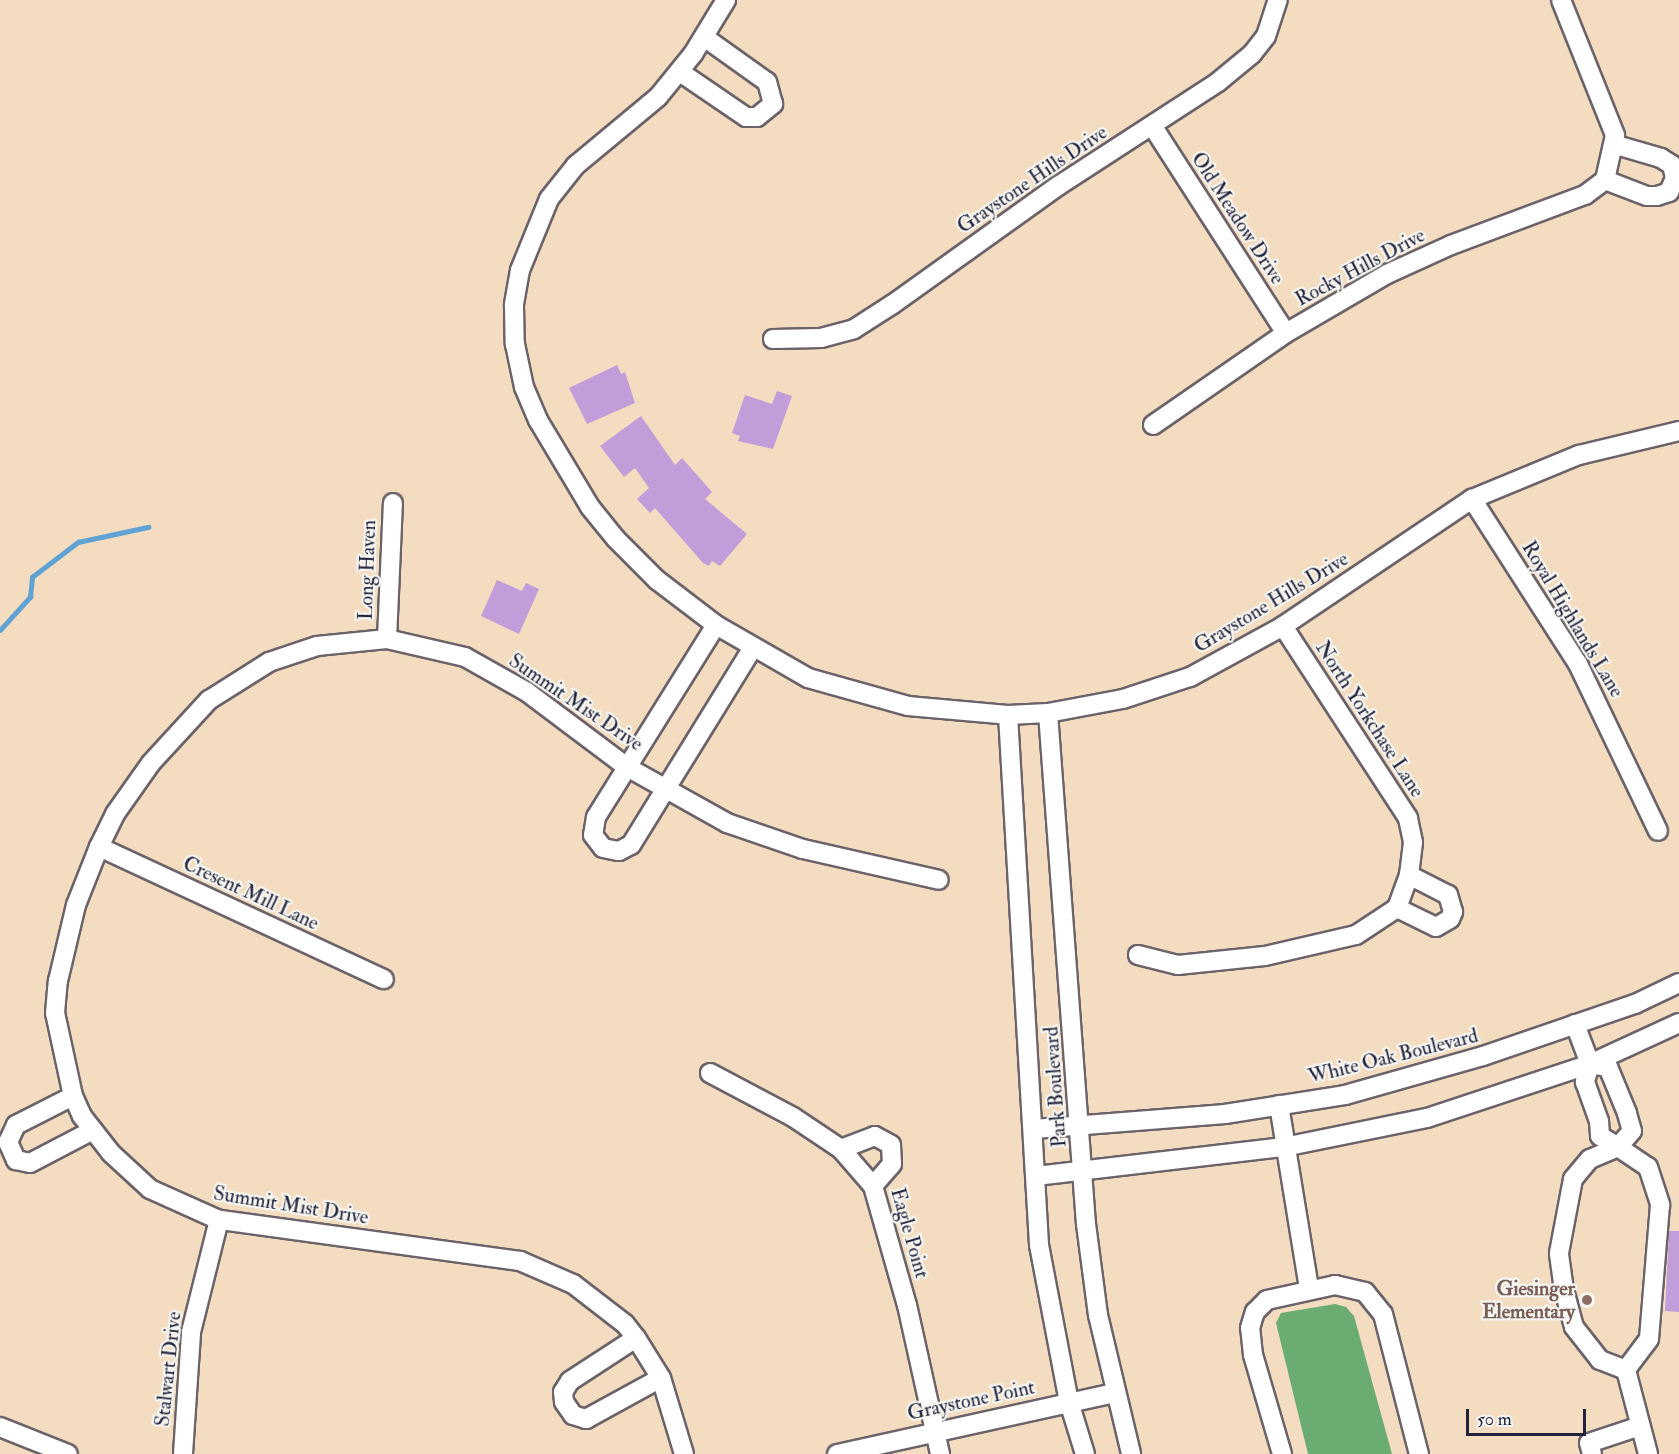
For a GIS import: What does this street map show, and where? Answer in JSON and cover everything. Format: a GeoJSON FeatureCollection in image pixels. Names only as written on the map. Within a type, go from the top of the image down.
{"type":"FeatureCollection","features":[{"type":"Feature","properties":{"kind":"street","name":"Graystone Hills Drive"},"geometry":{"type":"LineString","coordinates":[[726,0],[680,72],[658,97],[576,165],[549,199],[520,270],[514,305],[515,344],[524,387],[537,420],[590,507],[657,580],[752,649],[808,678],[908,706],[1008,715],[1048,712],[1123,699],[1190,677],[1283,626],[1472,499],[1579,454],[1679,431]]}},
{"type":"Feature","properties":{"kind":"street","name":"Graystone Hills Drive"},"geometry":{"type":"LineString","coordinates":[[773,339],[821,338],[854,329],[1058,186],[1153,127],[1252,54],[1266,36],[1278,0]]}},
{"type":"Feature","properties":{"kind":"street"},"geometry":{"type":"LineString","coordinates":[[1561,0],[1616,145],[1605,180],[1647,196],[1669,192],[1675,178],[1672,165],[1661,158],[1616,145]]}},
{"type":"Feature","properties":{"kind":"street"},"geometry":{"type":"LineString","coordinates":[[680,72],[746,117],[757,117],[773,104],[767,82],[704,37]]}},
{"type":"Feature","properties":{"kind":"street","name":"Old Meadow Drive"},"geometry":{"type":"LineString","coordinates":[[1153,127],[1286,333]]}},
{"type":"Feature","properties":{"kind":"street","name":"Rocky Hills Drive"},"geometry":{"type":"LineString","coordinates":[[1153,425],[1286,333],[1387,274],[1451,245],[1585,195],[1605,180]]}},
{"type":"Feature","properties":{"kind":"street","name":"Royal Highlands Lane"},"geometry":{"type":"LineString","coordinates":[[1472,499],[1578,664],[1658,831]]}},
{"type":"Feature","properties":{"kind":"street","name":"Long Haven"},"geometry":{"type":"LineString","coordinates":[[387,639],[393,503]]}},
{"type":"Feature","properties":{"kind":"street"},"geometry":{"type":"LineString","coordinates":[[716,625],[596,817],[593,835],[603,848],[619,851],[632,845],[752,649]]}},
{"type":"Feature","properties":{"kind":"street","name":"North Yorkchase Lane"},"geometry":{"type":"LineString","coordinates":[[1283,626],[1408,819],[1413,842],[1409,875],[1397,908]]}},
{"type":"Feature","properties":{"kind":"street","name":"Summit Mist Drive"},"geometry":{"type":"LineString","coordinates":[[684,1454],[661,1378],[636,1338],[625,1324],[573,1284],[520,1261],[219,1220],[150,1189],[111,1153],[93,1130],[73,1096],[56,1013],[58,981],[76,905],[99,848],[115,814],[151,763],[209,700],[269,662],[317,646],[387,639],[465,657],[528,692],[627,767],[667,787],[727,823],[802,849],[939,880]]}},
{"type":"Feature","properties":{"kind":"street","name":"Park Boulevard"},"geometry":{"type":"LineString","coordinates":[[1048,712],[1084,1172],[1086,1224],[1098,1315],[1131,1454]]}},
{"type":"Feature","properties":{"kind":"street","name":"Park Boulevard"},"geometry":{"type":"LineString","coordinates":[[1008,715],[1039,1245],[1069,1402],[1085,1454]]}},
{"type":"Feature","properties":{"kind":"street","name":"Cresent Mill Lane"},"geometry":{"type":"LineString","coordinates":[[99,848],[384,979]]}},
{"type":"Feature","properties":{"kind":"street"},"geometry":{"type":"LineString","coordinates":[[1138,955],[1178,965],[1265,956],[1356,935],[1397,908],[1436,927],[1450,919],[1453,912],[1448,895],[1409,875]]}},
{"type":"Feature","properties":{"kind":"street","name":"White Oak Boulevard"},"geometry":{"type":"LineString","coordinates":[[1034,1129],[1225,1114],[1345,1095],[1482,1056],[1635,1004],[1679,983]]}},
{"type":"Feature","properties":{"kind":"street"},"geometry":{"type":"LineString","coordinates":[[1036,1176],[1284,1147],[1427,1118],[1590,1064],[1679,1023]]}},
{"type":"Feature","properties":{"kind":"street"},"geometry":{"type":"LineString","coordinates":[[1575,1024],[1590,1064],[1585,1082],[1599,1121],[1600,1136],[1648,1167],[1660,1205],[1649,1339],[1640,1356],[1626,1370]]}},
{"type":"Feature","properties":{"kind":"street"},"geometry":{"type":"LineString","coordinates":[[1590,1064],[1608,1067],[1632,1131],[1618,1147],[1590,1159],[1573,1179],[1559,1253],[1564,1290],[1574,1328],[1600,1360],[1626,1370]]}},
{"type":"Feature","properties":{"kind":"street","name":"Eagle Point"},"geometry":{"type":"LineString","coordinates":[[710,1073],[793,1117],[841,1149],[873,1186],[907,1305],[940,1454]]}},
{"type":"Feature","properties":{"kind":"street"},"geometry":{"type":"LineString","coordinates":[[73,1096],[16,1125],[8,1142],[16,1160],[30,1163],[93,1130]]}},
{"type":"Feature","properties":{"kind":"street"},"geometry":{"type":"LineString","coordinates":[[1279,1106],[1309,1289]]}},
{"type":"Feature","properties":{"kind":"street"},"geometry":{"type":"LineString","coordinates":[[841,1149],[875,1136],[891,1145],[892,1164],[873,1186]]}},
{"type":"Feature","properties":{"kind":"street","name":"Stalwart Drive"},"geometry":{"type":"LineString","coordinates":[[183,1454],[191,1332],[219,1220]]}},
{"type":"Feature","properties":{"kind":"street"},"geometry":{"type":"LineString","coordinates":[[1282,1454],[1253,1355],[1250,1328],[1255,1312],[1267,1300],[1309,1289],[1354,1287],[1375,1301],[1383,1314],[1419,1454]]}},
{"type":"Feature","properties":{"kind":"street"},"geometry":{"type":"LineString","coordinates":[[636,1338],[570,1381],[563,1392],[569,1409],[573,1415],[586,1419],[661,1378]]}},
{"type":"Feature","properties":{"kind":"street"},"geometry":{"type":"LineString","coordinates":[[1626,1370],[1648,1454]]}},
{"type":"Feature","properties":{"kind":"street","name":"Graystone Point"},"geometry":{"type":"LineString","coordinates":[[837,1454],[1115,1393]]}},
{"type":"Feature","properties":{"kind":"street"},"geometry":{"type":"LineString","coordinates":[[1592,1454],[1589,1443],[1640,1426]]}},
{"type":"Feature","properties":{"kind":"street"},"geometry":{"type":"LineString","coordinates":[[0,1427],[68,1454]]}},
{"type":"Feature","properties":{"kind":"green space"},"geometry":{"type":"Polygon","coordinates":[[[1335,1304],[1346,1307],[1354,1316],[1392,1454],[1308,1454],[1276,1323],[1281,1313],[1335,1304]]]}},
{"type":"Feature","properties":{"kind":"building"},"geometry":{"type":"Polygon","coordinates":[[[617,365],[621,374],[625,372],[635,403],[587,424],[569,388],[617,365]]]}},
{"type":"Feature","properties":{"kind":"building"},"geometry":{"type":"Polygon","coordinates":[[[777,391],[792,396],[773,449],[738,441],[740,436],[732,433],[745,395],[772,404],[777,391]]]}},
{"type":"Feature","properties":{"kind":"building"},"geometry":{"type":"Polygon","coordinates":[[[641,416],[675,465],[682,458],[712,492],[705,499],[747,534],[720,566],[712,561],[709,566],[703,563],[655,508],[650,513],[637,499],[649,488],[635,468],[624,477],[600,446],[641,416]]]}},
{"type":"Feature","properties":{"kind":"building"},"geometry":{"type":"Polygon","coordinates":[[[497,580],[522,591],[526,583],[539,589],[519,634],[481,616],[497,580]]]}},
{"type":"Feature","properties":{"kind":"building"},"geometry":{"type":"Polygon","coordinates":[[[1669,1231],[1679,1231],[1679,1312],[1665,1311],[1669,1231]]]}},
{"type":"Feature","properties":{"kind":"waterway"},"geometry":{"type":"LineString","coordinates":[[0,630],[30,597],[32,577],[78,542],[148,527]]}},
{"type":"Feature","properties":{"kind":"place","name":"Giesinger Elementary"},"geometry":{"type":"Point","coordinates":[1587,1300]}}]}
